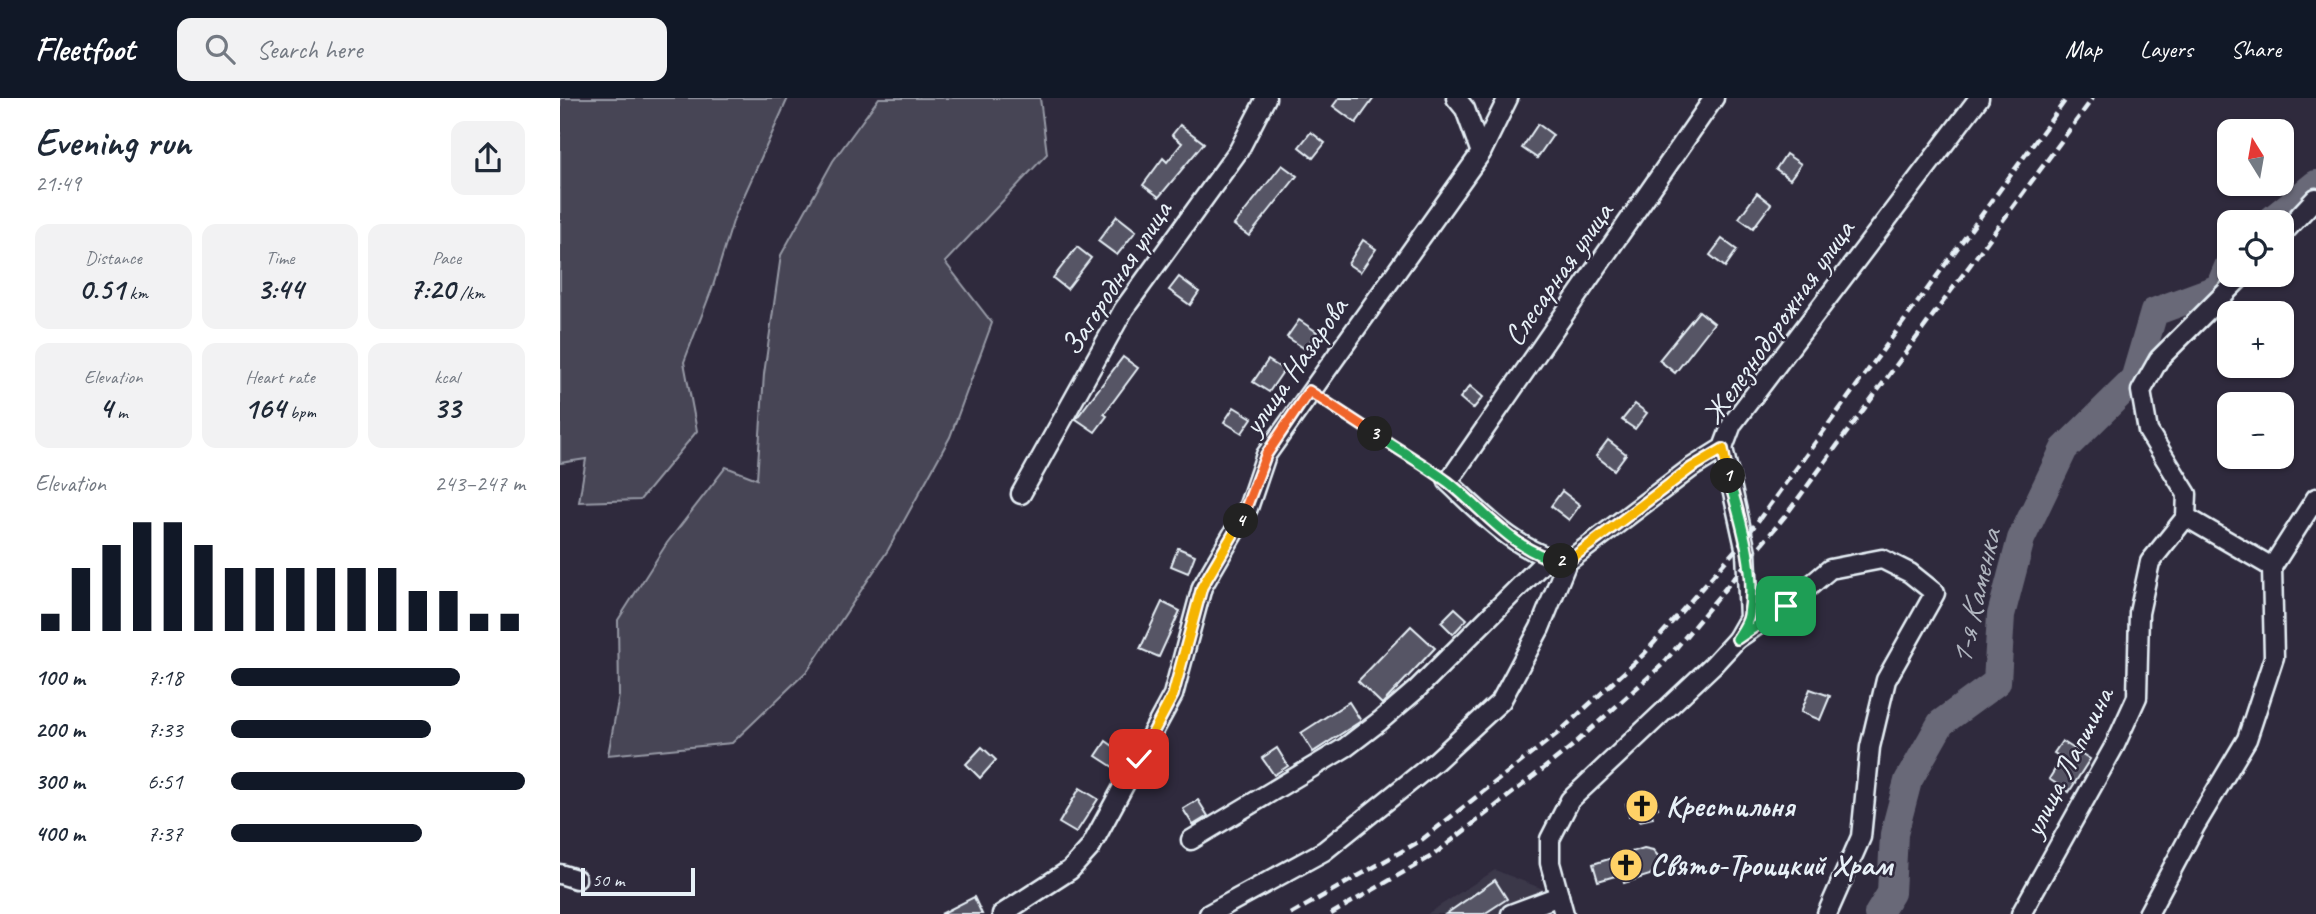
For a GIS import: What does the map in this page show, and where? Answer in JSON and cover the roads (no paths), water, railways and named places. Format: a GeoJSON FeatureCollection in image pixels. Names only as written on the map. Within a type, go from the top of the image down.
{"type":"FeatureCollection","features":[{"type":"Feature","properties":{"kind":"street","name":"Загородная улица"},"geometry":{"type":"LineString","coordinates":[[1021,494],[1124,309],[1239,150],[1266,98]]}},
{"type":"Feature","properties":{"kind":"street"},"geometry":{"type":"LineString","coordinates":[[1456,98],[1465,109],[1481,153]]}},
{"type":"Feature","properties":{"kind":"street","name":"улица Назарова"},"geometry":{"type":"LineString","coordinates":[[1002,914],[1070,870],[1090,848],[1173,695],[1202,587],[1248,508],[1266,455],[1481,153],[1508,98]]}},
{"type":"Feature","properties":{"kind":"street","name":"Слесарная улица"},"geometry":{"type":"LineString","coordinates":[[1547,559],[1494,525],[1448,482],[1714,98]]}},
{"type":"Feature","properties":{"kind":"street","name":"Железнодорожная улица"},"geometry":{"type":"LineString","coordinates":[[1567,562],[1691,468],[1723,449],[1732,424],[1979,98]]}},
{"type":"Feature","properties":{"kind":"street"},"geometry":{"type":"LineString","coordinates":[[2294,221],[2316,198]]}},
{"type":"Feature","properties":{"kind":"street"},"geometry":{"type":"LineString","coordinates":[[2231,287],[2159,359],[2141,391],[2148,430],[2187,494],[2186,517],[2272,567]]}},
{"type":"Feature","properties":{"kind":"street"},"geometry":{"type":"LineString","coordinates":[[1723,449],[1746,552],[1751,602],[1749,618],[1737,639]]}},
{"type":"Feature","properties":{"kind":"street"},"geometry":{"type":"LineString","coordinates":[[2148,914],[2195,826],[2247,739],[2274,657],[2272,567],[2316,498]]}},
{"type":"Feature","properties":{"kind":"street","name":"улица Лапшина"},"geometry":{"type":"LineString","coordinates":[[2021,914],[2115,745],[2137,697],[2139,613],[2150,562],[2186,517]]}},
{"type":"Feature","properties":{"kind":"street"},"geometry":{"type":"LineString","coordinates":[[1191,840],[1346,747],[1416,690],[1547,559],[1567,562],[1540,628],[1501,701],[1436,761],[1324,851],[1209,914]]}},
{"type":"Feature","properties":{"kind":"street"},"geometry":{"type":"LineString","coordinates":[[1564,914],[1550,863],[1550,839],[1570,800],[1661,716],[1737,639],[1786,606],[1830,569],[1882,559],[1910,573],[1935,593],[1886,680],[1870,747],[1861,836],[1827,914]]}},
{"type":"Feature","properties":{"kind":"street"},"geometry":{"type":"LineString","coordinates":[[1511,914],[1559,895]]}},
{"type":"Feature","properties":{"kind":"waterway","name":"1-я Каменка"},"geometry":{"type":"LineString","coordinates":[[2284,210],[2316,184]]}},
{"type":"Feature","properties":{"kind":"waterway","name":"1-я Каменка"},"geometry":{"type":"LineString","coordinates":[[1878,914],[1891,893],[1894,834],[1908,781],[1941,723],[1997,682],[2001,615],[2021,539],[2064,449],[2134,380],[2154,312],[2219,287]]}},
{"type":"Feature","properties":{"kind":"railway"},"geometry":{"type":"LineString","coordinates":[[1291,914],[1420,841],[1558,733],[1644,654],[1744,540],[2067,98]]}},
{"type":"Feature","properties":{"kind":"railway"},"geometry":{"type":"LineString","coordinates":[[1331,914],[1432,856],[1571,747],[1662,665],[1786,515],[2093,98]]}},
{"type":"Feature","properties":{"kind":"place","name":"Крестильня"},"geometry":{"type":"Point","coordinates":[1642,806]}},
{"type":"Feature","properties":{"kind":"place","name":"Свято-Троицкий Храм"},"geometry":{"type":"Point","coordinates":[1626,865]}}]}
